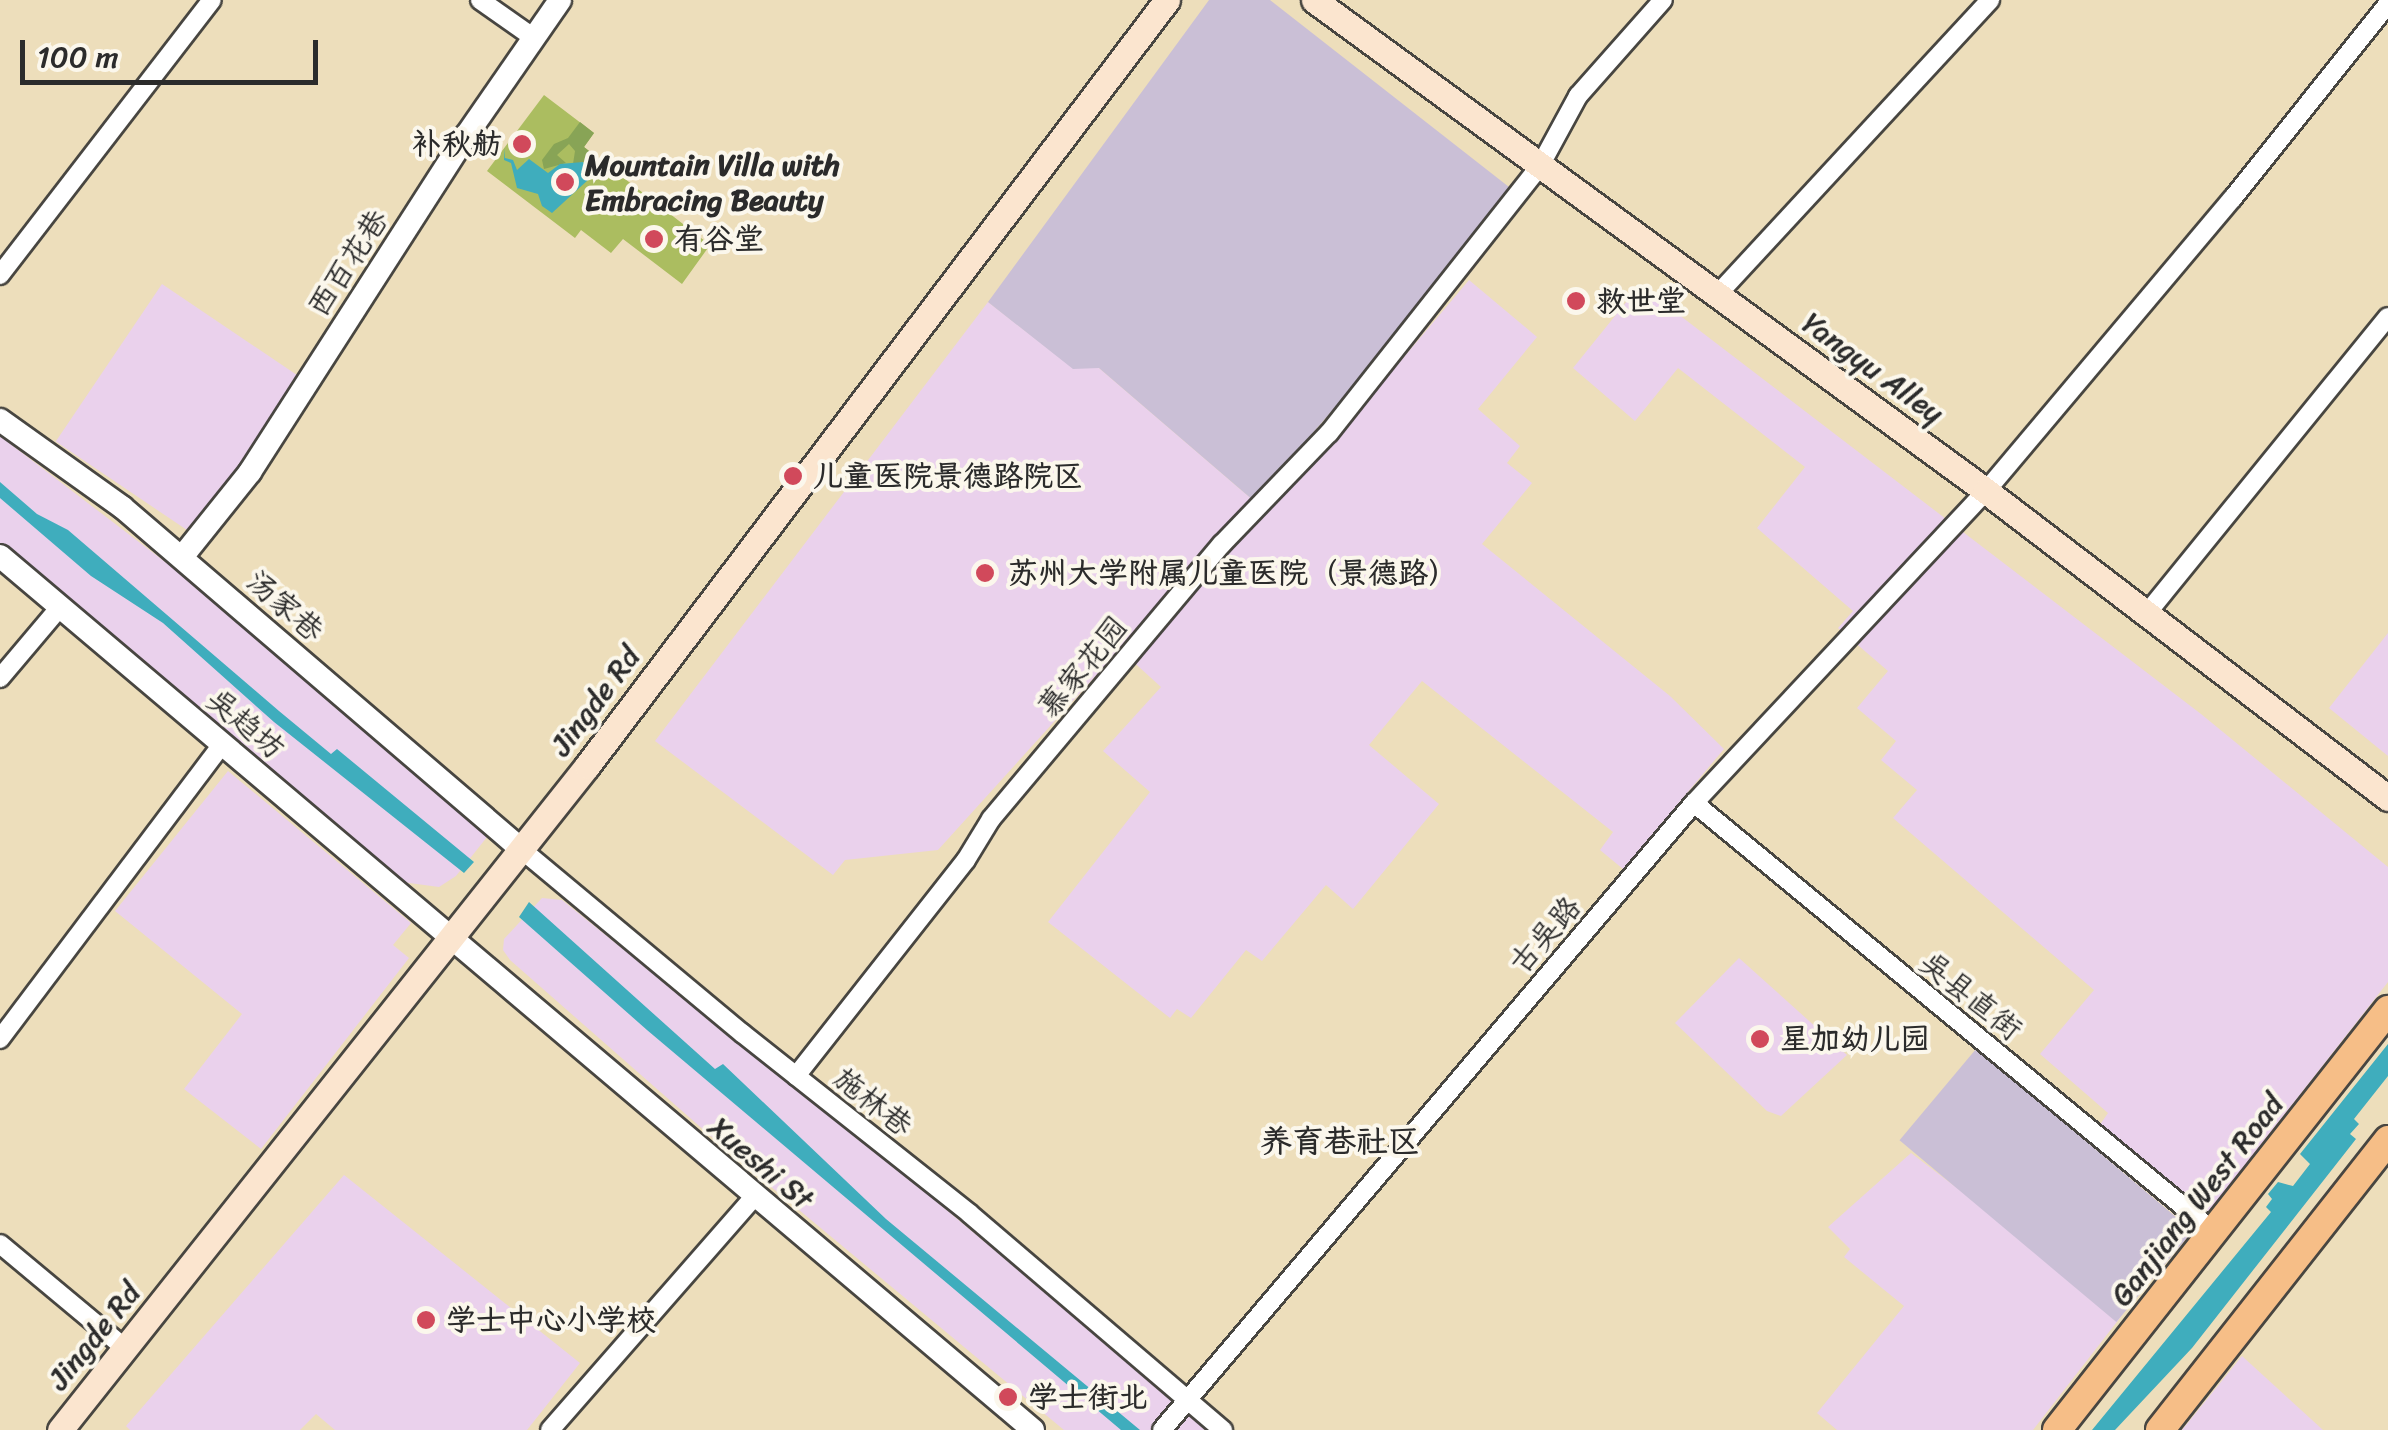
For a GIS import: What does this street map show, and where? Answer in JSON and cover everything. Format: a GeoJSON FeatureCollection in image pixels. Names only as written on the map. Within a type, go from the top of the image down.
{"type":"FeatureCollection","features":[{"type":"Feature","properties":{"kind":"main road","name":"Jingde Rd"},"geometry":{"type":"LineString","coordinates":[[60,1430],[454,938],[951,291],[1167,0]]}},
{"type":"Feature","properties":{"kind":"main road","name":"Yangyu Alley"},"geometry":{"type":"LineString","coordinates":[[1314,0],[1986,491],[2388,798]]}},
{"type":"Feature","properties":{"kind":"main road","name":"Ganjiang West Road"},"geometry":{"type":"LineString","coordinates":[[2057,1430],[2388,1010]]}},
{"type":"Feature","properties":{"kind":"main road"},"geometry":{"type":"LineString","coordinates":[[2160,1430],[2388,1140]]}},
{"type":"Feature","properties":{"kind":"street"},"geometry":{"type":"LineString","coordinates":[[0,275],[212,0]]}},
{"type":"Feature","properties":{"kind":"street"},"geometry":{"type":"LineString","coordinates":[[480,0],[534,38]]}},
{"type":"Feature","properties":{"kind":"street","name":"西百花巷"},"geometry":{"type":"LineString","coordinates":[[182,556],[250,472],[560,0]]}},
{"type":"Feature","properties":{"kind":"street","name":"慕家花园"},"geometry":{"type":"LineString","coordinates":[[796,1076],[966,860],[991,818],[1222,544],[1329,433],[1540,166],[1578,96],[1664,0]]}},
{"type":"Feature","properties":{"kind":"street"},"geometry":{"type":"LineString","coordinates":[[1717,294],[1990,0]]}},
{"type":"Feature","properties":{"kind":"street","name":"古吴路"},"geometry":{"type":"LineString","coordinates":[[1162,1430],[1694,803],[1986,491],[2233,198],[2388,4]]}},
{"type":"Feature","properties":{"kind":"street"},"geometry":{"type":"LineString","coordinates":[[2148,612],[2388,317]]}},
{"type":"Feature","properties":{"kind":"street","name":"汤家巷"},"geometry":{"type":"LineString","coordinates":[[0,420],[122,507],[182,556],[521,849]]}},
{"type":"Feature","properties":{"kind":"street","name":"吴趋坊"},"geometry":{"type":"LineString","coordinates":[[0,556],[454,938]]}},
{"type":"Feature","properties":{"kind":"street"},"geometry":{"type":"LineString","coordinates":[[0,678],[60,608]]}},
{"type":"Feature","properties":{"kind":"street"},"geometry":{"type":"LineString","coordinates":[[0,1038],[222,744]]}},
{"type":"Feature","properties":{"kind":"street","name":"吴县直街"},"geometry":{"type":"LineString","coordinates":[[1694,803],[2213,1231]]}},
{"type":"Feature","properties":{"kind":"street","name":"施林巷"},"geometry":{"type":"LineString","coordinates":[[521,849],[970,1214],[1223,1430]]}},
{"type":"Feature","properties":{"kind":"street","name":"Xueshi St"},"geometry":{"type":"LineString","coordinates":[[454,938],[754,1197],[1033,1430]]}},
{"type":"Feature","properties":{"kind":"street"},"geometry":{"type":"LineString","coordinates":[[550,1430],[754,1197]]}},
{"type":"Feature","properties":{"kind":"street"},"geometry":{"type":"LineString","coordinates":[[0,1244],[126,1350]]}},
{"type":"Feature","properties":{"kind":"shaded area"},"geometry":{"type":"Polygon","coordinates":[[[1209,0],[1270,0],[1509,187],[1381,354],[1254,501],[1099,368],[1073,369],[988,302],[1209,0]]]}},
{"type":"Feature","properties":{"kind":"shaded area"},"geometry":{"type":"Polygon","coordinates":[[[1469,280],[1537,337],[1478,409],[1520,446],[1507,463],[1532,483],[1482,544],[1670,696],[1724,749],[1623,869],[1600,850],[1613,832],[1422,681],[1369,745],[1439,804],[1353,909],[1326,885],[1262,961],[1246,950],[1191,1018],[1177,1009],[1170,1018],[1048,922],[1150,792],[1103,751],[1161,687],[1128,657],[1338,435],[1469,280]]]}},
{"type":"Feature","properties":{"kind":"shaded area"},"geometry":{"type":"Polygon","coordinates":[[[162,284],[309,383],[202,540],[56,442],[162,284]]]}},
{"type":"Feature","properties":{"kind":"shaded area"},"geometry":{"type":"Polygon","coordinates":[[[1640,285],[2201,714],[2388,867],[2388,982],[2205,1216],[2099,1126],[2108,1113],[2040,1054],[2094,990],[1893,818],[1917,790],[1881,760],[1896,741],[1857,708],[1888,671],[1838,628],[1853,611],[1757,528],[1805,467],[1678,368],[1635,421],[1573,368],[1640,285]]]}},
{"type":"Feature","properties":{"kind":"shaded area","name":"苏州大学附属儿童医院（景德路）"},"geometry":{"type":"Polygon","coordinates":[[[988,302],[1073,368],[1099,368],[1254,501],[938,850],[845,860],[833,875],[655,741],[988,302]]]}},
{"type":"Feature","properties":{"kind":"shaded area"},"geometry":{"type":"Polygon","coordinates":[[[0,436],[253,629],[487,837],[456,876],[439,887],[402,882],[0,544],[0,436]]]}},
{"type":"Feature","properties":{"kind":"shaded area"},"geometry":{"type":"Polygon","coordinates":[[[2388,633],[2388,756],[2329,708],[2388,633]]]}},
{"type":"Feature","properties":{"kind":"shaded area"},"geometry":{"type":"Polygon","coordinates":[[[228,771],[411,923],[393,945],[409,958],[261,1149],[184,1089],[242,1014],[115,911],[228,771]]]}},
{"type":"Feature","properties":{"kind":"shaded area"},"geometry":{"type":"Polygon","coordinates":[[[542,898],[562,900],[918,1186],[1209,1430],[1064,1430],[722,1146],[510,960],[503,950],[504,939],[542,898]]]}},
{"type":"Feature","properties":{"kind":"shaded area","name":"星加幼儿园"},"geometry":{"type":"Polygon","coordinates":[[[1739,958],[1847,1055],[1781,1116],[1767,1111],[1675,1023],[1739,958]]]}},
{"type":"Feature","properties":{"kind":"shaded area"},"geometry":{"type":"Polygon","coordinates":[[[1976,1049],[2193,1231],[2116,1322],[1900,1140],[1976,1049]]]}},
{"type":"Feature","properties":{"kind":"shaded area"},"geometry":{"type":"Polygon","coordinates":[[[1911,1153],[2123,1314],[2033,1430],[1837,1430],[1817,1413],[1904,1306],[1844,1257],[1850,1249],[1828,1227],[1911,1153]]]}},
{"type":"Feature","properties":{"kind":"shaded area","name":"学士中心小学校"},"geometry":{"type":"Polygon","coordinates":[[[344,1175],[580,1363],[527,1430],[335,1430],[316,1414],[300,1430],[130,1430],[126,1426],[344,1175]]]}},
{"type":"Feature","properties":{"kind":"shaded area"},"geometry":{"type":"Polygon","coordinates":[[[2242,1356],[2323,1430],[2182,1430],[2242,1356]]]}},
{"type":"Feature","properties":{"kind":"green space","name":"Mountain Villa with Embracing Beauty"},"geometry":{"type":"Polygon","coordinates":[[[544,95],[594,133],[584,147],[710,245],[682,284],[623,239],[611,253],[581,230],[575,238],[487,171],[544,95]]]}},
{"type":"Feature","properties":{"kind":"green space"},"geometry":{"type":"Polygon","coordinates":[[[580,122],[594,133],[584,147],[604,163],[590,170],[584,162],[573,164],[575,151],[569,144],[557,155],[566,163],[544,169],[542,160],[554,144],[568,138],[580,122]]]}},
{"type":"Feature","properties":{"kind":"water"},"geometry":{"type":"Polygon","coordinates":[[[505,148],[505,158],[513,160],[517,170],[529,159],[548,173],[560,164],[583,162],[589,169],[595,164],[600,169],[552,213],[542,206],[538,194],[517,188],[511,163],[504,160],[505,148]]]}},
{"type":"Feature","properties":{"kind":"water"},"geometry":{"type":"Polygon","coordinates":[[[0,482],[37,514],[68,530],[331,754],[337,749],[474,862],[464,873],[274,722],[163,623],[91,576],[0,498],[0,482]]]}},
{"type":"Feature","properties":{"kind":"water"},"geometry":{"type":"Polygon","coordinates":[[[529,902],[715,1069],[723,1064],[886,1219],[1140,1430],[1121,1430],[647,1030],[519,917],[529,902]]]}},
{"type":"Feature","properties":{"kind":"water"},"geometry":{"type":"Polygon","coordinates":[[[2388,1044],[2388,1076],[2354,1119],[2359,1124],[2350,1134],[2356,1139],[2192,1348],[2115,1430],[2092,1430],[2271,1212],[2266,1207],[2272,1199],[2268,1194],[2278,1182],[2293,1186],[2310,1164],[2300,1154],[2388,1044]]]}},
{"type":"Feature","properties":{"kind":"place","name":"补秋舫"},"geometry":{"type":"Point","coordinates":[522,144]}},
{"type":"Feature","properties":{"kind":"place","name":"Mountain Villa with Embracing Beauty"},"geometry":{"type":"Point","coordinates":[565,182]}},
{"type":"Feature","properties":{"kind":"place","name":"有谷堂"},"geometry":{"type":"Point","coordinates":[654,239]}},
{"type":"Feature","properties":{"kind":"place","name":"救世堂"},"geometry":{"type":"Point","coordinates":[1576,301]}},
{"type":"Feature","properties":{"kind":"place","name":"儿童医院景德路院区"},"geometry":{"type":"Point","coordinates":[793,476]}},
{"type":"Feature","properties":{"kind":"place","name":"苏州大学附属儿童医院（景德路）"},"geometry":{"type":"Point","coordinates":[985,573]}},
{"type":"Feature","properties":{"kind":"place","name":"星加幼儿园"},"geometry":{"type":"Point","coordinates":[1760,1039]}},
{"type":"Feature","properties":{"kind":"place","name":"学士中心小学校"},"geometry":{"type":"Point","coordinates":[426,1320]}},
{"type":"Feature","properties":{"kind":"place","name":"学士街北"},"geometry":{"type":"Point","coordinates":[1008,1397]}},
{"type":"Feature","properties":{"kind":"district","name":"养育巷社区"},"geometry":{"type":"Point","coordinates":[1340,1142]}}]}
